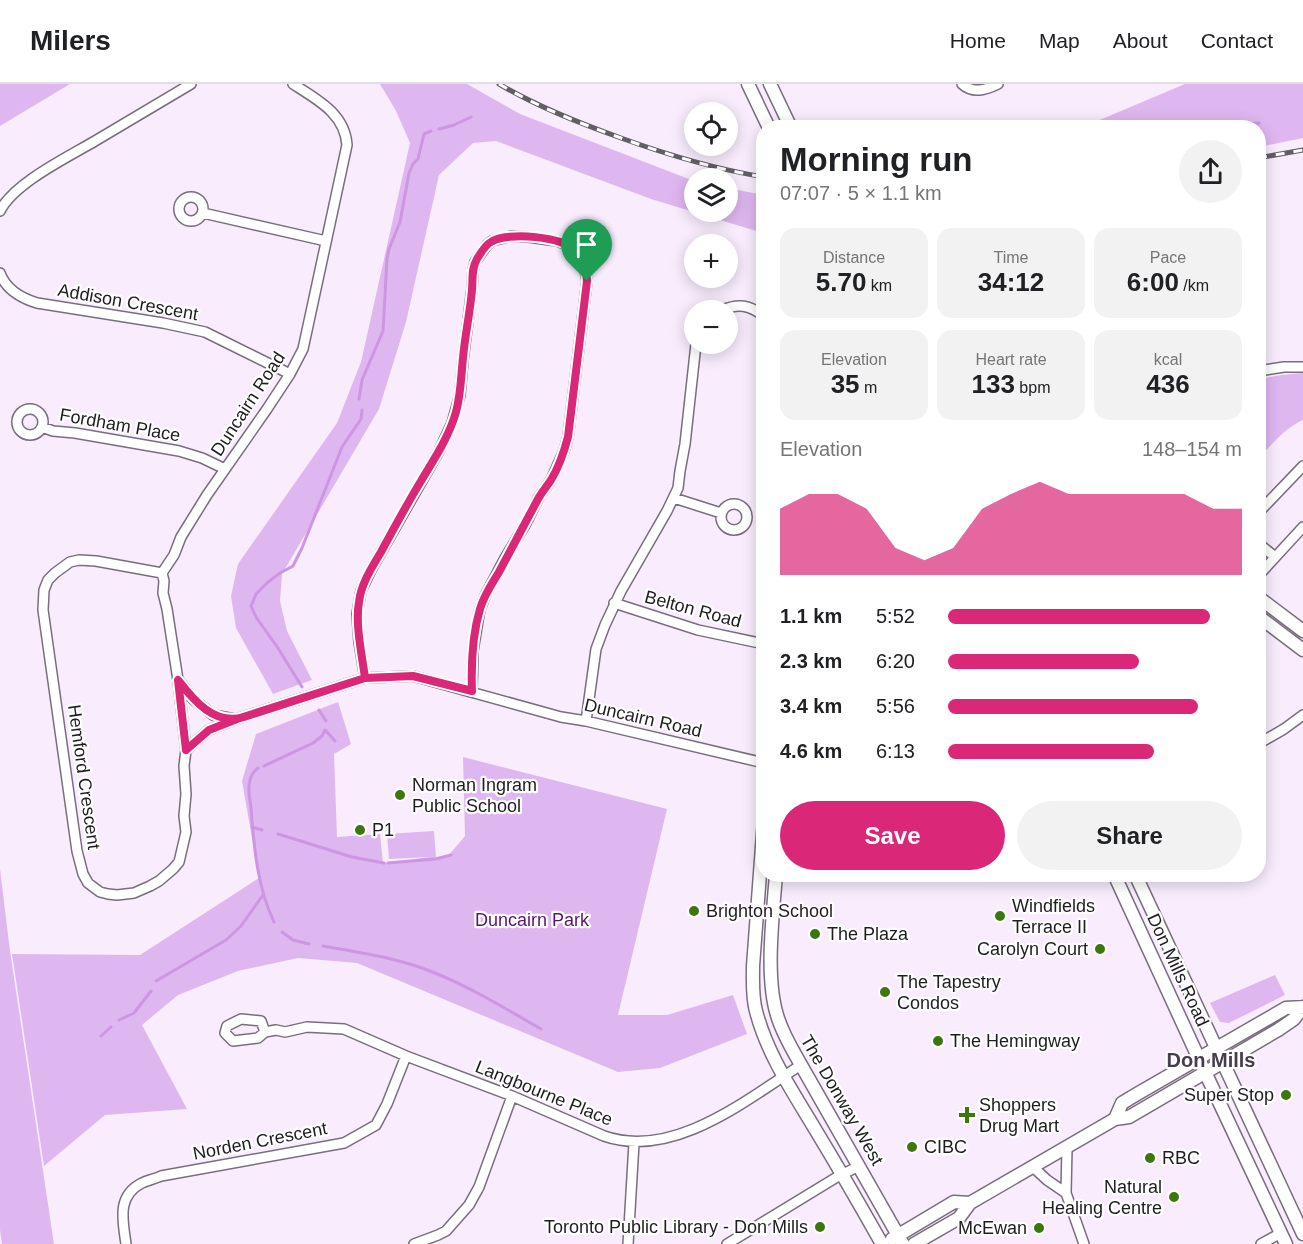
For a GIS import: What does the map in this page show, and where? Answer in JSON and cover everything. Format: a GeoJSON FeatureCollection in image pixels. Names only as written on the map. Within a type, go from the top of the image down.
{"type":"FeatureCollection","features":[{"type":"Feature","properties":{"kind":"main road"},"geometry":{"type":"LineString","coordinates":[[748,84],[765,120]]}},
{"type":"Feature","properties":{"kind":"main road"},"geometry":{"type":"LineString","coordinates":[[770,84],[787,120]]}},
{"type":"Feature","properties":{"kind":"main road"},"geometry":{"type":"LineString","coordinates":[[1266,603],[1303,631]]}},
{"type":"Feature","properties":{"kind":"main road"},"geometry":{"type":"LineString","coordinates":[[1266,622],[1303,650]]}},
{"type":"Feature","properties":{"kind":"main road","name":"The Donway West"},"geometry":{"type":"LineString","coordinates":[[759,882],[753,966],[756,1012],[767,1043],[783,1076],[843,1174],[882,1244]]}},
{"type":"Feature","properties":{"kind":"main road","name":"The Donway West"},"geometry":{"type":"LineString","coordinates":[[776,882],[771,966],[772,992],[777,1015],[786,1039],[900,1240]]}},
{"type":"Feature","properties":{"kind":"main road","name":"Don Mills Road"},"geometry":{"type":"LineString","coordinates":[[1118,882],[1283,1238]]}},
{"type":"Feature","properties":{"kind":"main road","name":"Don Mills Road"},"geometry":{"type":"LineString","coordinates":[[1139,882],[1303,1234]]}},
{"type":"Feature","properties":{"kind":"main road"},"geometry":{"type":"LineString","coordinates":[[753,966],[771,966]]}},
{"type":"Feature","properties":{"kind":"main road"},"geometry":{"type":"LineString","coordinates":[[1115,1119],[1122,1103],[1286,1008],[1303,1007]]}},
{"type":"Feature","properties":{"kind":"main road"},"geometry":{"type":"LineString","coordinates":[[915,1244],[959,1218],[970,1203],[1115,1119],[1129,1117],[1223,1062],[1294,1019],[1303,1007]]}},
{"type":"Feature","properties":{"kind":"main road"},"geometry":{"type":"LineString","coordinates":[[882,1244],[900,1240],[954,1202],[970,1203]]}},
{"type":"Feature","properties":{"kind":"street"},"geometry":{"type":"LineString","coordinates":[[0,211],[9,196],[48,169],[191,84]]}},
{"type":"Feature","properties":{"kind":"street","name":"Duncairn Road"},"geometry":{"type":"LineString","coordinates":[[162,573],[174,555],[181,537],[290,374],[303,349],[347,145],[343,125],[330,110],[293,84]]}},
{"type":"Feature","properties":{"kind":"street"},"geometry":{"type":"LineString","coordinates":[[962,84],[970,90],[985,89],[998,84]]}},
{"type":"Feature","properties":{"kind":"street"},"geometry":{"type":"LineString","coordinates":[[203,213],[326,241]]}},
{"type":"Feature","properties":{"kind":"street"},"geometry":{"type":"LineString","coordinates":[[365,678],[357,614],[361,591],[402,513],[447,436],[455,417],[460,395],[475,262],[492,241],[511,236],[556,241],[578,251],[584,262],[587,281],[568,437],[551,480],[505,558],[480,609],[472,660],[472,691]]}},
{"type":"Feature","properties":{"kind":"street","name":"Addison Crescent"},"geometry":{"type":"LineString","coordinates":[[0,273],[9,288],[37,303],[205,332],[290,374]]}},
{"type":"Feature","properties":{"kind":"street"},"geometry":{"type":"LineString","coordinates":[[738,307],[756,311]]}},
{"type":"Feature","properties":{"kind":"street"},"geometry":{"type":"LineString","coordinates":[[586,721],[596,649],[614,603],[678,489],[695,354]]}},
{"type":"Feature","properties":{"kind":"street"},"geometry":{"type":"LineString","coordinates":[[1266,370],[1303,367]]}},
{"type":"Feature","properties":{"kind":"street","name":"Fordham Place"},"geometry":{"type":"LineString","coordinates":[[42,427],[53,431],[179,451],[202,458],[225,469]]}},
{"type":"Feature","properties":{"kind":"street"},"geometry":{"type":"LineString","coordinates":[[1266,505],[1303,466]]}},
{"type":"Feature","properties":{"kind":"street"},"geometry":{"type":"LineString","coordinates":[[674,498],[721,513]]}},
{"type":"Feature","properties":{"kind":"street"},"geometry":{"type":"LineString","coordinates":[[1266,567],[1303,527]]}},
{"type":"Feature","properties":{"kind":"street"},"geometry":{"type":"LineString","coordinates":[[1266,550],[1275,557]]}},
{"type":"Feature","properties":{"kind":"street","name":"Hemford Crescent"},"geometry":{"type":"LineString","coordinates":[[162,573],[80,560],[70,562],[55,573],[48,580],[45,590],[43,610],[77,851],[83,874],[94,888],[108,894],[134,893],[159,881],[179,862],[186,832],[184,766],[186,750]]}},
{"type":"Feature","properties":{"kind":"street"},"geometry":{"type":"LineString","coordinates":[[162,573],[186,750]]}},
{"type":"Feature","properties":{"kind":"street","name":"Belton Road"},"geometry":{"type":"LineString","coordinates":[[614,603],[698,630],[756,642]]}},
{"type":"Feature","properties":{"kind":"street","name":"Duncairn Road"},"geometry":{"type":"LineString","coordinates":[[186,750],[209,730],[237,719],[365,678],[413,676],[561,717],[756,761]]}},
{"type":"Feature","properties":{"kind":"street"},"geometry":{"type":"LineString","coordinates":[[178,680],[193,699],[213,715],[237,719]]}},
{"type":"Feature","properties":{"kind":"street"},"geometry":{"type":"LineString","coordinates":[[1266,739],[1303,715]]}},
{"type":"Feature","properties":{"kind":"street","name":"Langbourne Place"},"geometry":{"type":"LineString","coordinates":[[265,1032],[276,1030],[285,1032],[307,1027],[344,1029],[406,1056],[512,1096],[604,1136],[634,1143],[659,1140],[684,1133],[742,1104],[801,1065]]}},
{"type":"Feature","properties":{"kind":"street","name":"Norden Crescent"},"geometry":{"type":"LineString","coordinates":[[126,1244],[122,1214],[124,1203],[126,1197],[141,1183],[161,1176],[351,1140],[376,1125],[406,1056]]}},
{"type":"Feature","properties":{"kind":"street"},"geometry":{"type":"LineString","coordinates":[[414,1244],[446,1230],[469,1205],[479,1187],[512,1096]]}},
{"type":"Feature","properties":{"kind":"street"},"geometry":{"type":"LineString","coordinates":[[628,1244],[634,1143]]}},
{"type":"Feature","properties":{"kind":"street"},"geometry":{"type":"LineString","coordinates":[[1066,1148],[1066,1193],[1084,1244]]}},
{"type":"Feature","properties":{"kind":"street"},"geometry":{"type":"LineString","coordinates":[[727,1244],[859,1166]]}},
{"type":"Feature","properties":{"kind":"street"},"geometry":{"type":"LineString","coordinates":[[1033,1167],[1066,1193]]}},
{"type":"Feature","properties":{"kind":"street"},"geometry":{"type":"LineString","coordinates":[[1261,1244],[1283,1238]]}},
{"type":"Feature","properties":{"kind":"green space"},"geometry":{"type":"Polygon","coordinates":[[[0,84],[70,84],[0,126],[0,84]]]}},
{"type":"Feature","properties":{"kind":"green space"},"geometry":{"type":"Polygon","coordinates":[[[380,84],[467,84],[520,114],[684,177],[684,209],[651,199],[496,141],[473,143],[439,175],[406,322],[379,409],[282,574],[280,601],[287,631],[312,680],[273,694],[236,628],[231,596],[238,564],[337,423],[361,362],[410,143],[396,111],[380,84]]]}},
{"type":"Feature","properties":{"kind":"green space"},"geometry":{"type":"Polygon","coordinates":[[[1185,84],[1303,84],[1303,138],[1266,146],[1266,120],[1100,120],[1185,84]]]}},
{"type":"Feature","properties":{"kind":"green space"},"geometry":{"type":"Polygon","coordinates":[[[738,190],[756,194],[756,231],[727,222],[738,222],[738,190]]]}},
{"type":"Feature","properties":{"kind":"green space"},"geometry":{"type":"Polygon","coordinates":[[[1303,373],[1303,420],[1285,432],[1266,451],[1266,378],[1303,373]]]}},
{"type":"Feature","properties":{"kind":"green space","name":"Duncairn Park"},"geometry":{"type":"Polygon","coordinates":[[[338,702],[351,744],[334,754],[337,837],[380,834],[383,863],[429,857],[389,859],[387,834],[434,831],[436,857],[449,855],[465,836],[463,757],[667,809],[618,1015],[667,1015],[733,995],[747,1034],[660,1068],[618,1072],[357,963],[298,958],[238,971],[178,995],[142,1025],[187,1109],[105,1115],[44,1166],[12,954],[140,955],[259,878],[242,781],[256,734],[338,702]]]}},
{"type":"Feature","properties":{"kind":"green space"},"geometry":{"type":"Polygon","coordinates":[[[0,869],[54,1244],[2,1244],[0,1230],[0,869]]]}},
{"type":"Feature","properties":{"kind":"green space"},"geometry":{"type":"Polygon","coordinates":[[[1275,975],[1285,995],[1229,1023],[1220,1022],[1210,1003],[1275,975]]]}},
{"type":"Feature","properties":{"kind":"waterway"},"geometry":{"type":"LineString","coordinates":[[439,129],[471,117]]}},
{"type":"Feature","properties":{"kind":"waterway"},"geometry":{"type":"LineString","coordinates":[[359,399],[362,380],[383,331],[387,259],[400,222],[409,173],[418,159],[424,134],[431,131]]}},
{"type":"Feature","properties":{"kind":"waterway"},"geometry":{"type":"LineString","coordinates":[[302,687],[251,606],[256,594],[268,582],[293,566],[342,447],[361,419],[362,410]]}},
{"type":"Feature","properties":{"kind":"waterway"},"geometry":{"type":"LineString","coordinates":[[319,710],[326,721]]}},
{"type":"Feature","properties":{"kind":"waterway"},"geometry":{"type":"LineString","coordinates":[[264,766],[313,743],[322,736],[325,730],[335,741]]}},
{"type":"Feature","properties":{"kind":"waterway"},"geometry":{"type":"LineString","coordinates":[[258,768],[250,778],[249,787],[255,852],[260,881],[274,922]]}},
{"type":"Feature","properties":{"kind":"waterway"},"geometry":{"type":"LineString","coordinates":[[252,827],[262,830]]}},
{"type":"Feature","properties":{"kind":"waterway"},"geometry":{"type":"LineString","coordinates":[[278,834],[352,857],[384,863]]}},
{"type":"Feature","properties":{"kind":"waterway"},"geometry":{"type":"LineString","coordinates":[[388,863],[436,859],[451,855]]}},
{"type":"Feature","properties":{"kind":"waterway"},"geometry":{"type":"LineString","coordinates":[[156,981],[226,940],[241,926],[263,895]]}},
{"type":"Feature","properties":{"kind":"waterway"},"geometry":{"type":"LineString","coordinates":[[282,932],[293,940],[309,944]]}},
{"type":"Feature","properties":{"kind":"waterway"},"geometry":{"type":"LineString","coordinates":[[323,946],[408,963],[476,992],[541,1029]]}},
{"type":"Feature","properties":{"kind":"waterway"},"geometry":{"type":"LineString","coordinates":[[119,1020],[134,1013],[151,991]]}},
{"type":"Feature","properties":{"kind":"waterway"},"geometry":{"type":"LineString","coordinates":[[101,1036],[111,1027]]}},
{"type":"Feature","properties":{"kind":"railway"},"geometry":{"type":"LineString","coordinates":[[499,84],[559,114],[639,144],[710,166],[756,176]]}},
{"type":"Feature","properties":{"kind":"railway"},"geometry":{"type":"LineString","coordinates":[[1266,157],[1303,150]]}},
{"type":"Feature","properties":{"kind":"place","name":"Norman Ingram Public School"},"geometry":{"type":"Point","coordinates":[400,795]}},
{"type":"Feature","properties":{"kind":"place","name":"P1"},"geometry":{"type":"Point","coordinates":[360,830]}},
{"type":"Feature","properties":{"kind":"place","name":"Brighton School"},"geometry":{"type":"Point","coordinates":[694,911]}},
{"type":"Feature","properties":{"kind":"place","name":"Windfields Terrace II"},"geometry":{"type":"Point","coordinates":[1000,916]}},
{"type":"Feature","properties":{"kind":"place","name":"The Plaza"},"geometry":{"type":"Point","coordinates":[815,934]}},
{"type":"Feature","properties":{"kind":"place","name":"Carolyn Court"},"geometry":{"type":"Point","coordinates":[1100,949]}},
{"type":"Feature","properties":{"kind":"place","name":"The Tapestry Condos"},"geometry":{"type":"Point","coordinates":[885,992]}},
{"type":"Feature","properties":{"kind":"place","name":"The Hemingway"},"geometry":{"type":"Point","coordinates":[938,1041]}},
{"type":"Feature","properties":{"kind":"place","name":"Super Stop"},"geometry":{"type":"Point","coordinates":[1286,1095]}},
{"type":"Feature","properties":{"kind":"place","name":"Shoppers Drug Mart"},"geometry":{"type":"Point","coordinates":[967,1115]}},
{"type":"Feature","properties":{"kind":"place","name":"CIBC"},"geometry":{"type":"Point","coordinates":[912,1147]}},
{"type":"Feature","properties":{"kind":"place","name":"RBC"},"geometry":{"type":"Point","coordinates":[1150,1158]}},
{"type":"Feature","properties":{"kind":"place","name":"Natural Healing Centre"},"geometry":{"type":"Point","coordinates":[1174,1197]}},
{"type":"Feature","properties":{"kind":"place","name":"Toronto Public Library - Don Mills"},"geometry":{"type":"Point","coordinates":[820,1227]}},
{"type":"Feature","properties":{"kind":"place","name":"McEwan"},"geometry":{"type":"Point","coordinates":[1039,1228]}},
{"type":"Feature","properties":{"kind":"district","name":"Don Mills"},"geometry":{"type":"Point","coordinates":[1211,1060]}},
{"type":"Feature","properties":{"kind":"route"},"geometry":{"type":"LineString","coordinates":[[587,281],[568,437],[551,480],[516,538],[480,609],[472,660],[472,691],[413,676],[365,678],[244,717],[237,719],[213,715],[193,699],[178,680],[186,750],[209,730],[365,678],[357,614],[361,591],[402,513],[447,436],[457,410],[473,271],[475,262],[487,245],[492,241],[511,236],[556,241],[570,246],[578,251],[584,262],[587,281]]}}]}
